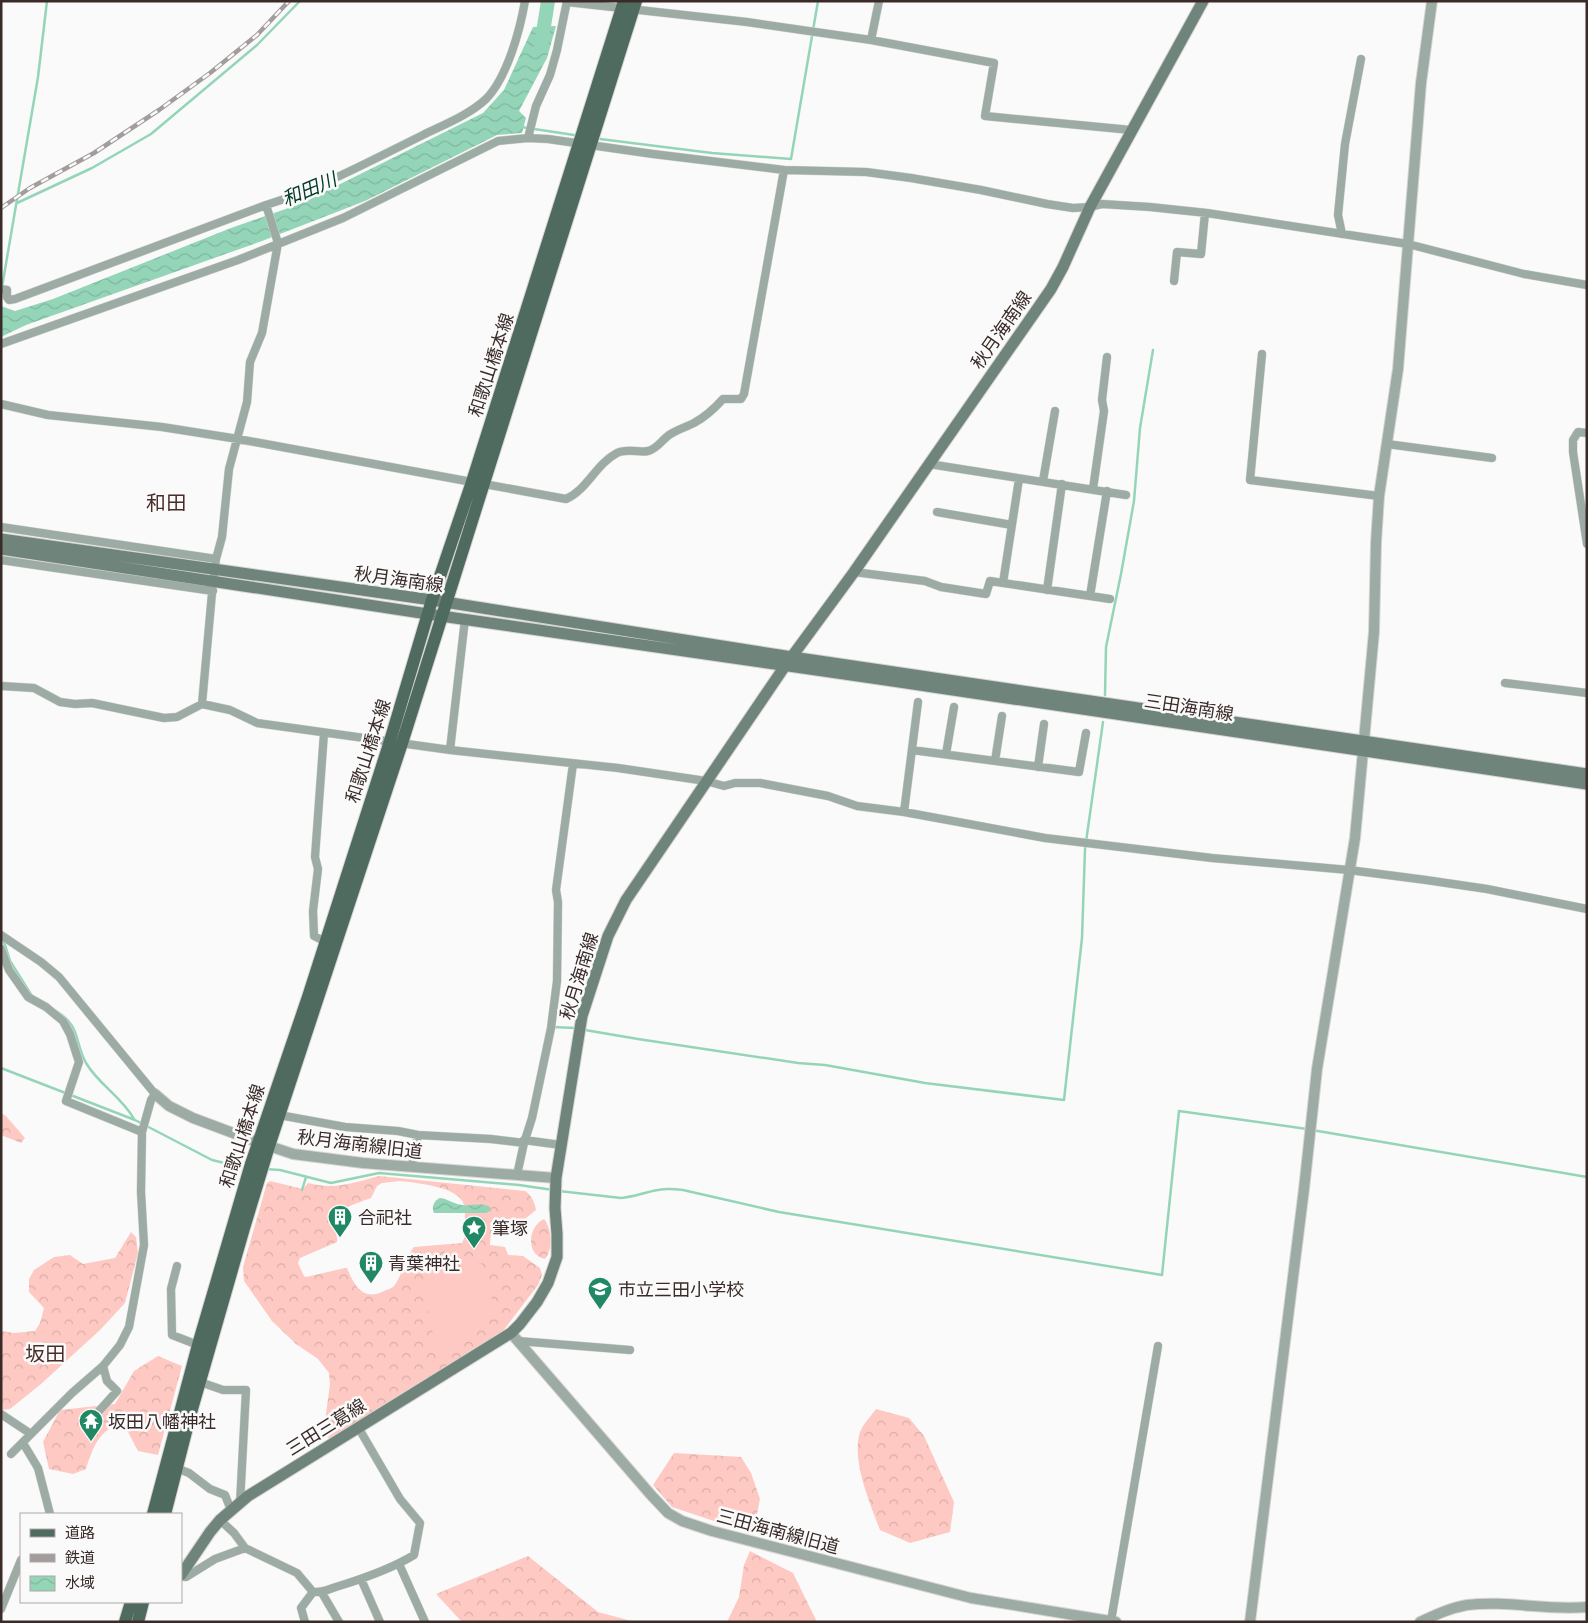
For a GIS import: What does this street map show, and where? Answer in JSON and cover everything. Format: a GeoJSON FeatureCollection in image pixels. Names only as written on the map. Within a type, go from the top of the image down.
{"type":"FeatureCollection","features":[{"type":"Feature","properties":{"kind":"main road","name":"秋月海南線"},"geometry":{"type":"LineString","coordinates":[[514,1337],[520,1324],[537,1302],[548,1283],[557,1257],[556,1186],[582,1016],[608,936],[626,900],[788,662],[854,572],[1051,289],[1090,207],[1203,1]]}},
{"type":"Feature","properties":{"kind":"main road","name":"和歌山橋本線"},"geometry":{"type":"LineString","coordinates":[[153,1513],[198,1345],[253,1178],[264,1162],[263,1144],[396,742],[629,5]]}},
{"type":"Feature","properties":{"kind":"main road","name":"秋月海南線"},"geometry":{"type":"LineString","coordinates":[[1,539],[25,548],[213,587],[788,662]]}},
{"type":"Feature","properties":{"kind":"main road","name":"秋月海南線"},"geometry":{"type":"LineString","coordinates":[[1,549],[25,548],[216,564],[788,662]]}},
{"type":"Feature","properties":{"kind":"main road","name":"三田海南線"},"geometry":{"type":"LineString","coordinates":[[788,662],[896,681],[1364,746],[1587,774]]}},
{"type":"Feature","properties":{"kind":"main road","name":"三田海南線"},"geometry":{"type":"LineString","coordinates":[[1364,746],[1587,784]]}},
{"type":"Feature","properties":{"kind":"main road","name":"和歌山橋本線"},"geometry":{"type":"LineString","coordinates":[[165,1513],[253,1178],[251,1164],[279,1115],[330,943]]}},
{"type":"Feature","properties":{"kind":"main road","name":"三田三葛線"},"geometry":{"type":"LineString","coordinates":[[182,1574],[220,1520],[248,1496],[358,1428],[514,1337]]}},
{"type":"Feature","properties":{"kind":"main road"},"geometry":{"type":"LineString","coordinates":[[126,1622],[130,1603]]}},
{"type":"Feature","properties":{"kind":"main road"},"geometry":{"type":"LineString","coordinates":[[138,1622],[143,1603]]}},
{"type":"Feature","properties":{"kind":"street"},"geometry":{"type":"LineString","coordinates":[[1,289],[7,290],[9,300],[15,299],[297,195],[462,116],[486,99],[502,75],[521,24],[525,1]]}},
{"type":"Feature","properties":{"kind":"street"},"geometry":{"type":"LineString","coordinates":[[871,40],[879,1]]}},
{"type":"Feature","properties":{"kind":"street"},"geometry":{"type":"LineString","coordinates":[[1250,1622],[1304,1189],[1317,1069],[1355,838],[1374,632],[1376,543],[1380,496],[1398,369],[1421,83],[1432,1]]}},
{"type":"Feature","properties":{"kind":"street"},"geometry":{"type":"LineString","coordinates":[[528,138],[536,106],[550,75],[567,2],[629,5],[871,40],[994,63],[985,116],[1131,130]]}},
{"type":"Feature","properties":{"kind":"street"},"geometry":{"type":"LineString","coordinates":[[1342,234],[1338,215],[1344,161],[1361,59]]}},
{"type":"Feature","properties":{"kind":"street"},"geometry":{"type":"LineString","coordinates":[[1,344],[238,260],[343,218],[498,141],[528,138],[784,170],[866,172],[981,190],[1073,208],[1102,204],[1150,206],[1205,213],[1408,244],[1524,274],[1587,285]]}},
{"type":"Feature","properties":{"kind":"street"},"geometry":{"type":"LineString","coordinates":[[1,404],[48,415],[162,427],[238,439],[566,499],[574,496],[604,463],[618,452],[631,450],[648,451],[669,435],[696,422],[711,412],[723,399],[741,399],[744,394],[784,170]]}},
{"type":"Feature","properties":{"kind":"street"},"geometry":{"type":"LineString","coordinates":[[202,704],[213,587],[222,537],[230,468],[247,402],[250,362],[262,333],[278,243],[267,206]]}},
{"type":"Feature","properties":{"kind":"street"},"geometry":{"type":"LineString","coordinates":[[1174,281],[1177,252],[1201,254],[1205,213]]}},
{"type":"Feature","properties":{"kind":"street"},"geometry":{"type":"LineString","coordinates":[[1262,354],[1250,480],[1380,496]]}},
{"type":"Feature","properties":{"kind":"street"},"geometry":{"type":"LineString","coordinates":[[1093,489],[1104,411],[1102,400],[1106,357]]}},
{"type":"Feature","properties":{"kind":"street"},"geometry":{"type":"LineString","coordinates":[[1043,481],[1055,411]]}},
{"type":"Feature","properties":{"kind":"street"},"geometry":{"type":"LineString","coordinates":[[1587,433],[1578,432],[1573,440],[1572,452],[1587,544]]}},
{"type":"Feature","properties":{"kind":"street"},"geometry":{"type":"LineString","coordinates":[[1387,444],[1492,458]]}},
{"type":"Feature","properties":{"kind":"street"},"geometry":{"type":"LineString","coordinates":[[929,464],[1126,495]]}},
{"type":"Feature","properties":{"kind":"street"},"geometry":{"type":"LineString","coordinates":[[1003,583],[1019,479]]}},
{"type":"Feature","properties":{"kind":"street"},"geometry":{"type":"LineString","coordinates":[[1046,590],[1062,484]]}},
{"type":"Feature","properties":{"kind":"street"},"geometry":{"type":"LineString","coordinates":[[1090,596],[1107,492]]}},
{"type":"Feature","properties":{"kind":"street"},"geometry":{"type":"LineString","coordinates":[[937,512],[1012,524]]}},
{"type":"Feature","properties":{"kind":"street"},"geometry":{"type":"LineString","coordinates":[[1,527],[216,564]]}},
{"type":"Feature","properties":{"kind":"street"},"geometry":{"type":"LineString","coordinates":[[1,560],[213,587]]}},
{"type":"Feature","properties":{"kind":"street"},"geometry":{"type":"LineString","coordinates":[[854,572],[925,581],[941,587],[986,594],[990,581],[1110,599]]}},
{"type":"Feature","properties":{"kind":"street"},"geometry":{"type":"LineString","coordinates":[[450,750],[465,619]]}},
{"type":"Feature","properties":{"kind":"street"},"geometry":{"type":"LineString","coordinates":[[1505,682],[1587,693]]}},
{"type":"Feature","properties":{"kind":"street"},"geometry":{"type":"LineString","coordinates":[[1,686],[34,688],[60,702],[75,704],[92,702],[164,718],[177,716],[202,704],[230,710],[258,723],[450,750],[618,768],[706,781],[724,786],[735,783],[760,783],[828,796],[857,806],[904,812],[1045,838],[1212,858],[1349,870],[1487,889],[1587,909]]}},
{"type":"Feature","properties":{"kind":"street"},"geometry":{"type":"LineString","coordinates":[[904,812],[918,702]]}},
{"type":"Feature","properties":{"kind":"street"},"geometry":{"type":"LineString","coordinates":[[946,754],[954,707]]}},
{"type":"Feature","properties":{"kind":"street"},"geometry":{"type":"LineString","coordinates":[[995,761],[1002,716]]}},
{"type":"Feature","properties":{"kind":"street"},"geometry":{"type":"LineString","coordinates":[[1038,767],[1044,724]]}},
{"type":"Feature","properties":{"kind":"street"},"geometry":{"type":"LineString","coordinates":[[324,732],[315,857],[318,869],[314,936],[330,943]]}},
{"type":"Feature","properties":{"kind":"street"},"geometry":{"type":"LineString","coordinates":[[912,750],[1079,772],[1086,733]]}},
{"type":"Feature","properties":{"kind":"street"},"geometry":{"type":"LineString","coordinates":[[517,1176],[524,1142],[532,1118],[551,1028],[557,981],[558,902],[556,890],[573,764]]}},
{"type":"Feature","properties":{"kind":"street","name":"秋月海南線旧道"},"geometry":{"type":"LineString","coordinates":[[5,937],[60,978],[155,1094],[169,1106],[193,1118],[293,1154],[517,1176],[556,1186]]}},
{"type":"Feature","properties":{"kind":"street"},"geometry":{"type":"LineString","coordinates":[[1,949],[9,970],[28,997],[46,1007],[63,1021],[70,1034],[78,1062],[66,1101],[143,1131]]}},
{"type":"Feature","properties":{"kind":"street"},"geometry":{"type":"LineString","coordinates":[[11,1454],[72,1393],[103,1366],[120,1346],[129,1327],[144,1246],[141,1192],[143,1131],[155,1094]]}},
{"type":"Feature","properties":{"kind":"street"},"geometry":{"type":"LineString","coordinates":[[279,1115],[345,1127],[398,1131],[418,1135],[561,1144]]}},
{"type":"Feature","properties":{"kind":"street"},"geometry":{"type":"LineString","coordinates":[[412,1166],[418,1135]]}},
{"type":"Feature","properties":{"kind":"street"},"geometry":{"type":"LineString","coordinates":[[176,1266],[171,1289],[172,1335],[198,1345]]}},
{"type":"Feature","properties":{"kind":"street"},"geometry":{"type":"LineString","coordinates":[[514,1337],[630,1350]]}},
{"type":"Feature","properties":{"kind":"street","name":"三田海南線旧道"},"geometry":{"type":"LineString","coordinates":[[514,1337],[651,1495],[668,1513],[682,1521],[712,1531],[971,1598],[1113,1621]]}},
{"type":"Feature","properties":{"kind":"street"},"geometry":{"type":"LineString","coordinates":[[1113,1621],[1158,1346]]}},
{"type":"Feature","properties":{"kind":"street"},"geometry":{"type":"LineString","coordinates":[[99,1411],[117,1391],[107,1381],[103,1366]]}},
{"type":"Feature","properties":{"kind":"street"},"geometry":{"type":"LineString","coordinates":[[200,1382],[223,1390],[246,1390],[240,1502]]}},
{"type":"Feature","properties":{"kind":"street"},"geometry":{"type":"LineString","coordinates":[[1,1414],[31,1434]]}},
{"type":"Feature","properties":{"kind":"street"},"geometry":{"type":"LineString","coordinates":[[220,1520],[234,1533],[245,1548],[297,1573],[313,1592],[322,1593],[361,1579],[399,1564],[414,1555],[420,1523],[400,1499],[358,1428]]}},
{"type":"Feature","properties":{"kind":"street"},"geometry":{"type":"LineString","coordinates":[[23,1443],[38,1468],[50,1513]]}},
{"type":"Feature","properties":{"kind":"street"},"geometry":{"type":"LineString","coordinates":[[176,1468],[189,1474],[210,1489],[224,1495],[231,1510]]}},
{"type":"Feature","properties":{"kind":"street"},"geometry":{"type":"LineString","coordinates":[[182,1576],[186,1577],[215,1559],[245,1548]]}},
{"type":"Feature","properties":{"kind":"street"},"geometry":{"type":"LineString","coordinates":[[1,1609],[20,1562]]}},
{"type":"Feature","properties":{"kind":"street"},"geometry":{"type":"LineString","coordinates":[[399,1564],[425,1622]]}},
{"type":"Feature","properties":{"kind":"street"},"geometry":{"type":"LineString","coordinates":[[361,1579],[380,1622]]}},
{"type":"Feature","properties":{"kind":"street"},"geometry":{"type":"LineString","coordinates":[[305,1622],[301,1608],[313,1592]]}},
{"type":"Feature","properties":{"kind":"street"},"geometry":{"type":"LineString","coordinates":[[322,1593],[339,1622]]}},
{"type":"Feature","properties":{"kind":"street"},"geometry":{"type":"LineString","coordinates":[[1420,1622],[1448,1610],[1466,1605],[1587,1607]]}},
{"type":"Feature","properties":{"kind":"green space"},"geometry":{"type":"Polygon","coordinates":[[[1,1113],[6,1116],[25,1138],[21,1143],[1,1135],[1,1113]]]}},
{"type":"Feature","properties":{"kind":"green space"},"geometry":{"type":"Polygon","coordinates":[[[379,1176],[525,1191],[535,1204],[536,1210],[526,1218],[525,1223],[508,1224],[506,1231],[491,1231],[490,1245],[505,1247],[508,1255],[523,1256],[540,1268],[542,1275],[538,1285],[503,1331],[330,1439],[325,1434],[324,1429],[330,1384],[329,1373],[318,1359],[296,1344],[272,1321],[244,1281],[243,1267],[267,1183],[270,1181],[303,1189],[308,1183],[335,1186],[379,1176]],[[400,1181],[382,1183],[377,1186],[371,1198],[347,1208],[337,1215],[334,1226],[337,1242],[300,1258],[298,1263],[304,1276],[347,1268],[360,1290],[365,1293],[377,1294],[394,1286],[414,1247],[462,1243],[465,1235],[465,1215],[464,1205],[460,1199],[446,1190],[426,1184],[400,1181]]]}},
{"type":"Feature","properties":{"kind":"green space"},"geometry":{"type":"Polygon","coordinates":[[[544,1219],[550,1233],[550,1245],[545,1259],[534,1252],[531,1240],[535,1228],[544,1219]]]}},
{"type":"Feature","properties":{"kind":"green space"},"geometry":{"type":"Polygon","coordinates":[[[131,1232],[136,1237],[138,1253],[125,1303],[100,1330],[41,1384],[10,1409],[1,1410],[1,1331],[14,1333],[35,1331],[40,1323],[44,1308],[29,1292],[29,1279],[34,1270],[54,1257],[70,1255],[83,1264],[115,1258],[131,1232]]]}},
{"type":"Feature","properties":{"kind":"green space"},"geometry":{"type":"Polygon","coordinates":[[[480,1262],[492,1288],[491,1303],[487,1313],[466,1337],[438,1355],[422,1287],[423,1280],[428,1276],[480,1262]]]}},
{"type":"Feature","properties":{"kind":"green space"},"geometry":{"type":"Polygon","coordinates":[[[158,1356],[182,1366],[158,1455],[138,1451],[128,1432],[120,1424],[107,1431],[97,1441],[86,1469],[73,1474],[49,1469],[43,1442],[60,1410],[115,1404],[134,1371],[158,1356]]]}},
{"type":"Feature","properties":{"kind":"green space"},"geometry":{"type":"Polygon","coordinates":[[[876,1409],[909,1418],[924,1436],[954,1502],[950,1532],[910,1543],[880,1530],[867,1495],[858,1455],[860,1432],[876,1409]]]}},
{"type":"Feature","properties":{"kind":"green space"},"geometry":{"type":"Polygon","coordinates":[[[674,1453],[741,1457],[751,1473],[760,1499],[753,1534],[672,1507],[653,1485],[674,1453]]]}},
{"type":"Feature","properties":{"kind":"green space"},"geometry":{"type":"Polygon","coordinates":[[[750,1551],[793,1573],[817,1622],[727,1622],[739,1597],[744,1565],[750,1551]]]}},
{"type":"Feature","properties":{"kind":"green space"},"geometry":{"type":"Polygon","coordinates":[[[528,1556],[598,1612],[635,1622],[462,1622],[436,1594],[528,1556]]]}},
{"type":"Feature","properties":{"kind":"water"},"geometry":{"type":"Polygon","coordinates":[[[556,26],[547,58],[519,111],[526,118],[522,133],[497,135],[365,201],[262,241],[26,325],[1,337],[1,306],[15,311],[53,299],[231,228],[300,204],[483,113],[504,90],[533,27],[556,26]]]}},
{"type":"Feature","properties":{"kind":"water"},"geometry":{"type":"Polygon","coordinates":[[[440,1198],[460,1205],[480,1204],[490,1207],[490,1211],[486,1213],[434,1213],[434,1204],[440,1198]]]}},
{"type":"Feature","properties":{"kind":"waterway"},"geometry":{"type":"LineString","coordinates":[[2,287],[38,77],[47,1]]}},
{"type":"Feature","properties":{"kind":"waterway"},"geometry":{"type":"LineString","coordinates":[[17,203],[92,168],[151,134],[257,45],[300,1]]}},
{"type":"Feature","properties":{"kind":"waterway","name":"和田川"},"geometry":{"type":"LineString","coordinates":[[541,45],[548,1]]}},
{"type":"Feature","properties":{"kind":"waterway"},"geometry":{"type":"LineString","coordinates":[[600,139],[712,153],[791,159],[818,1]]}},
{"type":"Feature","properties":{"kind":"waterway"},"geometry":{"type":"LineString","coordinates":[[521,127],[574,135]]}},
{"type":"Feature","properties":{"kind":"waterway"},"geometry":{"type":"LineString","coordinates":[[1105,695],[1106,647],[1134,501],[1140,428],[1153,350]]}},
{"type":"Feature","properties":{"kind":"waterway"},"geometry":{"type":"LineString","coordinates":[[585,1030],[798,1063],[825,1065],[925,1083],[1064,1100],[1082,938],[1085,849],[1103,722]]}},
{"type":"Feature","properties":{"kind":"waterway"},"geometry":{"type":"LineString","coordinates":[[3,939],[10,961],[32,996]]}},
{"type":"Feature","properties":{"kind":"waterway"},"geometry":{"type":"LineString","coordinates":[[56,1011],[70,1022],[76,1034],[82,1055],[91,1071],[123,1104],[134,1119]]}},
{"type":"Feature","properties":{"kind":"waterway"},"geometry":{"type":"LineString","coordinates":[[553,1027],[575,1028]]}},
{"type":"Feature","properties":{"kind":"waterway"},"geometry":{"type":"LineString","coordinates":[[1,1068],[135,1120],[212,1160],[245,1168]]}},
{"type":"Feature","properties":{"kind":"waterway"},"geometry":{"type":"LineString","coordinates":[[559,1191],[621,1198],[661,1189],[683,1190],[779,1212],[1162,1275],[1179,1111],[1307,1129]]}},
{"type":"Feature","properties":{"kind":"waterway"},"geometry":{"type":"LineString","coordinates":[[1312,1130],[1587,1177]]}},
{"type":"Feature","properties":{"kind":"waterway"},"geometry":{"type":"LineString","coordinates":[[265,1169],[280,1170],[331,1183],[379,1173],[519,1185],[553,1190]]}},
{"type":"Feature","properties":{"kind":"waterway"},"geometry":{"type":"LineString","coordinates":[[302,1190],[306,1177]]}},
{"type":"Feature","properties":{"kind":"railway"},"geometry":{"type":"LineString","coordinates":[[1,208],[30,188],[94,153],[159,110],[210,73],[257,35],[289,1]]}},
{"type":"Feature","properties":{"kind":"place","name":"合祀社"},"geometry":{"type":"Point","coordinates":[340,1238]}},
{"type":"Feature","properties":{"kind":"place","name":"筆塚"},"geometry":{"type":"Point","coordinates":[474,1249]}},
{"type":"Feature","properties":{"kind":"place","name":"青葉神社"},"geometry":{"type":"Point","coordinates":[371,1284]}},
{"type":"Feature","properties":{"kind":"place","name":"市立三田小学校"},"geometry":{"type":"Point","coordinates":[600,1310]}},
{"type":"Feature","properties":{"kind":"place","name":"坂田八幡神社"},"geometry":{"type":"Point","coordinates":[91,1442]}},
{"type":"Feature","properties":{"kind":"district","name":"和田"},"geometry":{"type":"Point","coordinates":[166,503]}},
{"type":"Feature","properties":{"kind":"district","name":"坂田"},"geometry":{"type":"Point","coordinates":[45,1354]}}]}
